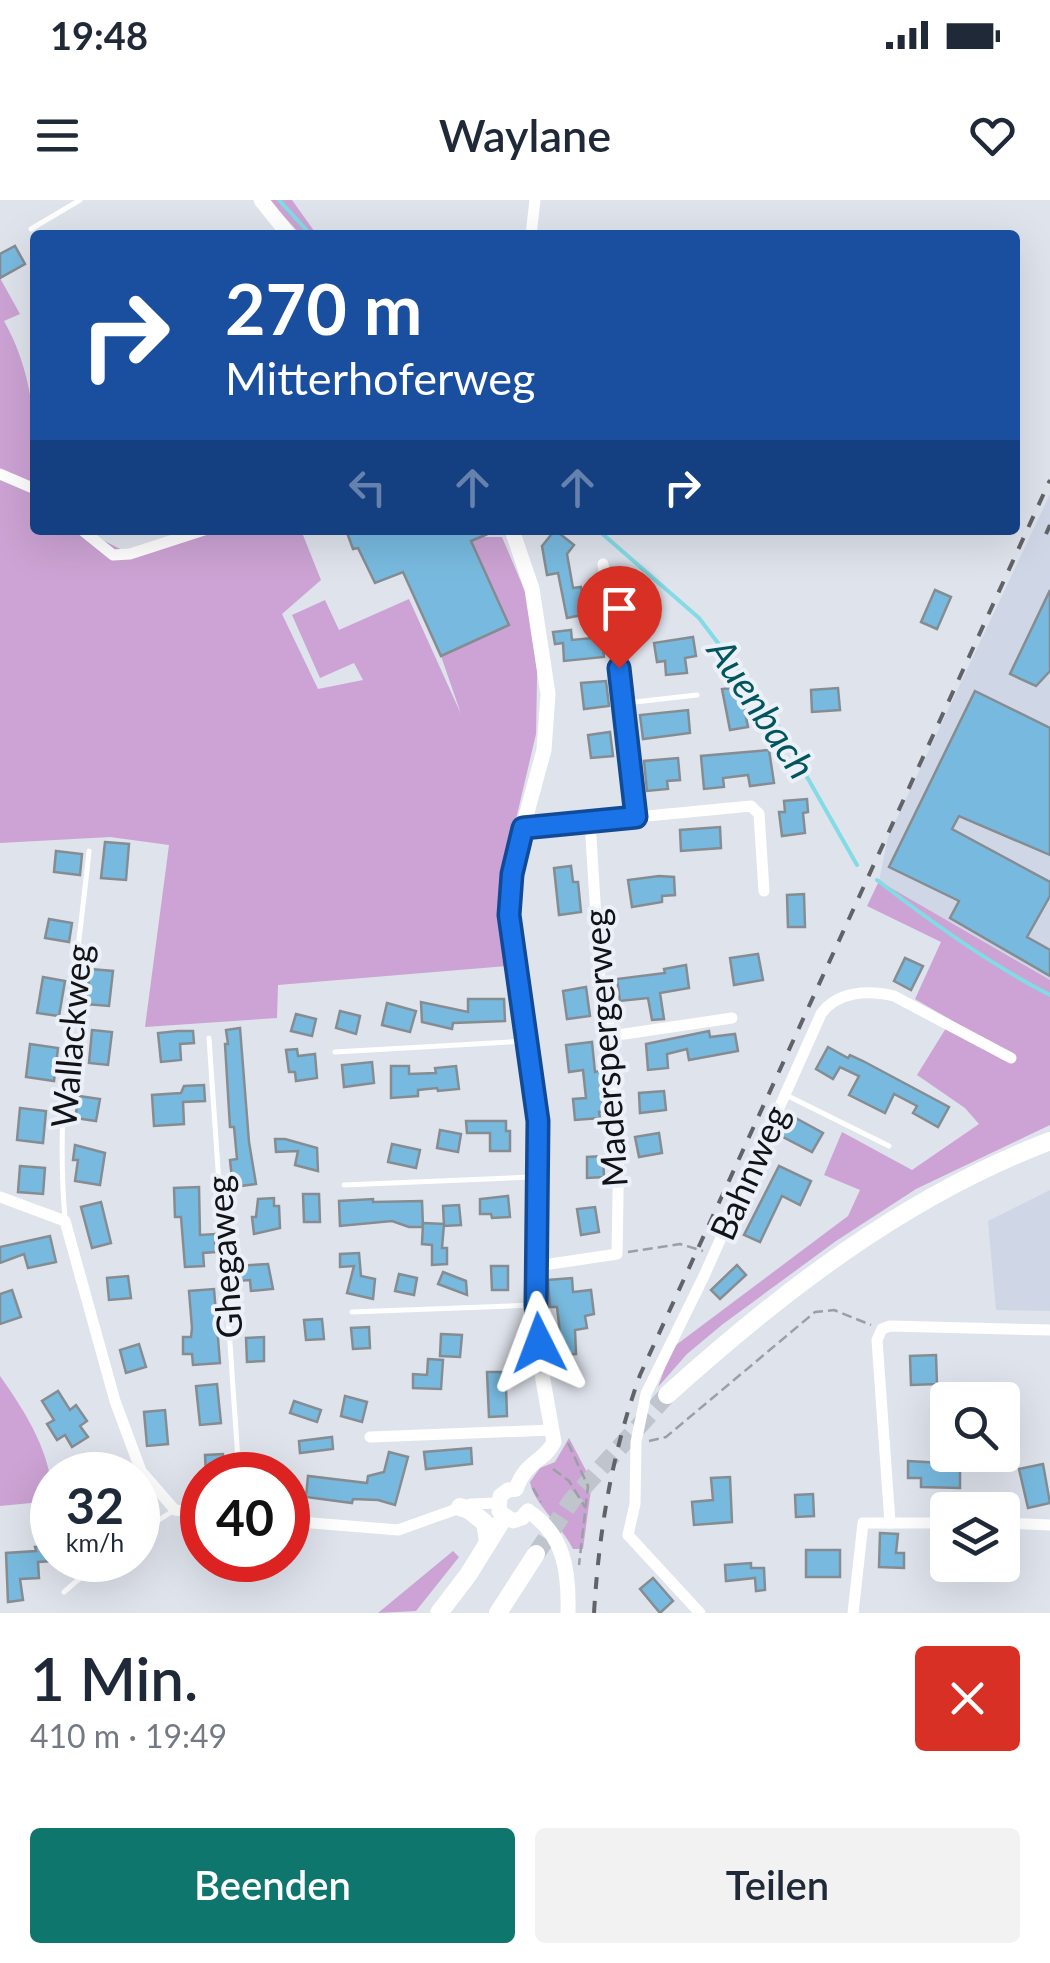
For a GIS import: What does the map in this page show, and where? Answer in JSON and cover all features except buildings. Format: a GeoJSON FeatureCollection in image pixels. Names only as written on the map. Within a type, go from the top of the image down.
{"type":"FeatureCollection","features":[{"type":"Feature","properties":{"kind":"main road"},"geometry":{"type":"LineString","coordinates":[[667,1395],[742,1326],[824,1264],[926,1200],[1050,1142]]}},
{"type":"Feature","properties":{"kind":"main road"},"geometry":{"type":"LineString","coordinates":[[460,1508],[470,1510],[485,1523],[488,1542]]}},
{"type":"Feature","properties":{"kind":"main road"},"geometry":{"type":"LineString","coordinates":[[439,1613],[488,1542],[500,1510]]}},
{"type":"Feature","properties":{"kind":"main road"},"geometry":{"type":"LineString","coordinates":[[498,1613],[536,1554]]}},
{"type":"Feature","properties":{"kind":"street"},"geometry":{"type":"LineString","coordinates":[[261,200],[285,230]]}},
{"type":"Feature","properties":{"kind":"street"},"geometry":{"type":"LineString","coordinates":[[532,230],[535,200]]}},
{"type":"Feature","properties":{"kind":"street"},"geometry":{"type":"LineString","coordinates":[[0,474],[30,487]]}},
{"type":"Feature","properties":{"kind":"street"},"geometry":{"type":"LineString","coordinates":[[88,535],[113,555],[130,554],[189,535]]}},
{"type":"Feature","properties":{"kind":"street"},"geometry":{"type":"LineString","coordinates":[[514,535],[532,588],[548,694],[544,750],[512,874],[509,915],[536,1094],[536,1305],[552,1430],[552,1449],[528,1466],[524,1487],[528,1511]]}},
{"type":"Feature","properties":{"kind":"street"},"geometry":{"type":"LineString","coordinates":[[603,564],[636,817]]}},
{"type":"Feature","properties":{"kind":"street"},"geometry":{"type":"LineString","coordinates":[[523,828],[751,806],[759,814],[764,891]]}},
{"type":"Feature","properties":{"kind":"street","name":"Maderspergerweg"},"geometry":{"type":"LineString","coordinates":[[590,822],[600,980],[611,1036],[619,1140],[617,1254]]}},
{"type":"Feature","properties":{"kind":"street","name":"Bahnweg"},"geometry":{"type":"LineString","coordinates":[[700,1613],[628,1535],[635,1504],[636,1442],[646,1394],[704,1276],[821,1014],[836,998],[848,995],[894,996],[1010,1058]]}},
{"type":"Feature","properties":{"kind":"street"},"geometry":{"type":"LineString","coordinates":[[611,1036],[732,1018]]}},
{"type":"Feature","properties":{"kind":"street"},"geometry":{"type":"LineString","coordinates":[[0,1197],[66,1222],[116,1402],[141,1471],[175,1510],[180,1511]]}},
{"type":"Feature","properties":{"kind":"street"},"geometry":{"type":"LineString","coordinates":[[537,1266],[617,1254]]}},
{"type":"Feature","properties":{"kind":"street"},"geometry":{"type":"LineString","coordinates":[[890,1523],[877,1340],[882,1329],[890,1326],[1050,1330]]}},
{"type":"Feature","properties":{"kind":"street"},"geometry":{"type":"LineString","coordinates":[[370,1437],[552,1430]]}},
{"type":"Feature","properties":{"kind":"street"},"geometry":{"type":"LineString","coordinates":[[500,1510],[505,1491],[524,1487]]}},
{"type":"Feature","properties":{"kind":"street"},"geometry":{"type":"LineString","coordinates":[[310,1523],[398,1530],[482,1502],[516,1520],[528,1511]]}},
{"type":"Feature","properties":{"kind":"street"},"geometry":{"type":"LineString","coordinates":[[528,1511],[546,1524],[560,1546],[568,1583],[568,1613]]}},
{"type":"Feature","properties":{"kind":"street"},"geometry":{"type":"LineString","coordinates":[[853,1613],[863,1523],[930,1523]]}},
{"type":"Feature","properties":{"kind":"street"},"geometry":{"type":"LineString","coordinates":[[1020,1524],[1050,1526]]}},
{"type":"Feature","properties":{"kind":"lane"},"geometry":{"type":"LineString","coordinates":[[32,230],[80,200]]}},
{"type":"Feature","properties":{"kind":"lane"},"geometry":{"type":"LineString","coordinates":[[624,703],[697,696]]}},
{"type":"Feature","properties":{"kind":"lane","name":"Wallackweg"},"geometry":{"type":"LineString","coordinates":[[66,1222],[62,1183],[65,1103],[89,851]]}},
{"type":"Feature","properties":{"kind":"lane","name":"Ghegaweg"},"geometry":{"type":"LineString","coordinates":[[209,1038],[237,1452]]}},
{"type":"Feature","properties":{"kind":"lane"},"geometry":{"type":"LineString","coordinates":[[335,1052],[527,1041]]}},
{"type":"Feature","properties":{"kind":"lane"},"geometry":{"type":"LineString","coordinates":[[786,1094],[889,1146]]}},
{"type":"Feature","properties":{"kind":"lane"},"geometry":{"type":"LineString","coordinates":[[344,1184],[538,1177]]}},
{"type":"Feature","properties":{"kind":"lane"},"geometry":{"type":"LineString","coordinates":[[352,1312],[536,1305]]}},
{"type":"Feature","properties":{"kind":"lane"},"geometry":{"type":"LineString","coordinates":[[160,1519],[175,1510]]}},
{"type":"Feature","properties":{"kind":"lane"},"geometry":{"type":"LineString","coordinates":[[64,1592],[76,1582]]}},
{"type":"Feature","properties":{"kind":"path"},"geometry":{"type":"LineString","coordinates":[[617,1254],[680,1244],[708,1252],[697,1273],[704,1276]]}},
{"type":"Feature","properties":{"kind":"path"},"geometry":{"type":"LineString","coordinates":[[636,1442],[666,1437],[815,1312],[834,1310],[882,1329]]}},
{"type":"Feature","properties":{"kind":"path"},"geometry":{"type":"LineString","coordinates":[[549,1468],[558,1469],[570,1481],[586,1508]]}},
{"type":"Feature","properties":{"kind":"path"},"geometry":{"type":"LineString","coordinates":[[524,1487],[546,1506]]}},
{"type":"Feature","properties":{"kind":"path"},"geometry":{"type":"LineString","coordinates":[[576,1550],[579,1558]]}},
{"type":"Feature","properties":{"kind":"shaded area"},"geometry":{"type":"Polygon","coordinates":[[[269,200],[292,200],[313,230],[296,230],[269,200]]]}},
{"type":"Feature","properties":{"kind":"shaded area"},"geometry":{"type":"Polygon","coordinates":[[[0,278],[20,314],[4,321],[30,393],[30,535],[93,535],[130,554],[185,535],[303,535],[321,580],[282,614],[318,689],[363,680],[354,663],[320,678],[292,615],[325,600],[339,630],[409,599],[461,714],[441,656],[509,625],[471,541],[502,537],[538,622],[536,734],[501,883],[507,966],[278,985],[277,1018],[145,1027],[169,845],[110,837],[0,843],[0,278]]]}},
{"type":"Feature","properties":{"kind":"shaded area"},"geometry":{"type":"Polygon","coordinates":[[[1050,494],[1050,980],[879,881],[888,837],[1050,494]]]}},
{"type":"Feature","properties":{"kind":"shaded area"},"geometry":{"type":"Polygon","coordinates":[[[879,881],[1050,980],[1050,1125],[916,1189],[836,1241],[723,1324],[687,1354],[658,1387],[672,1348],[848,1216],[860,1190],[824,1175],[842,1132],[912,1170],[979,1124],[965,1108],[917,1075],[951,1020],[915,999],[941,942],[867,906],[879,881]]]}},
{"type":"Feature","properties":{"kind":"shaded area"},"geometry":{"type":"Polygon","coordinates":[[[1050,1190],[1050,1311],[996,1310],[988,1221],[1050,1190]]]}},
{"type":"Feature","properties":{"kind":"shaded area"},"geometry":{"type":"Polygon","coordinates":[[[0,1376],[43,1452],[30,1452],[30,1503],[0,1506],[0,1376]]]}},
{"type":"Feature","properties":{"kind":"shaded area"},"geometry":{"type":"Polygon","coordinates":[[[569,1438],[592,1482],[583,1549],[573,1549],[536,1498],[530,1482],[540,1468],[555,1462],[569,1438]]]}},
{"type":"Feature","properties":{"kind":"shaded area"},"geometry":{"type":"Polygon","coordinates":[[[453,1551],[459,1557],[416,1611],[378,1613],[453,1551]]]}},
{"type":"Feature","properties":{"kind":"waterway","name":"Auenbach"},"geometry":{"type":"LineString","coordinates":[[279,200],[306,230]]}},
{"type":"Feature","properties":{"kind":"waterway","name":"Auenbach"},"geometry":{"type":"LineString","coordinates":[[604,535],[699,618],[769,710],[857,865]]}},
{"type":"Feature","properties":{"kind":"waterway","name":"Auenbach"},"geometry":{"type":"LineString","coordinates":[[877,880],[961,942],[1050,995]]}},
{"type":"Feature","properties":{"kind":"tunnel"},"geometry":{"type":"LineString","coordinates":[[536,1554],[572,1500],[667,1395]]}},
{"type":"Feature","properties":{"kind":"railway"},"geometry":{"type":"LineString","coordinates":[[594,1613],[608,1492],[640,1375],[1050,480]]}},
{"type":"Feature","properties":{"kind":"railway"},"geometry":{"type":"LineString","coordinates":[[1046,534],[1050,525]]}},
{"type":"Feature","properties":{"kind":"route"},"geometry":{"type":"LineString","coordinates":[[539,1343],[538,1121],[510,940],[512,874],[523,828],[636,817],[619,668]]}}]}
